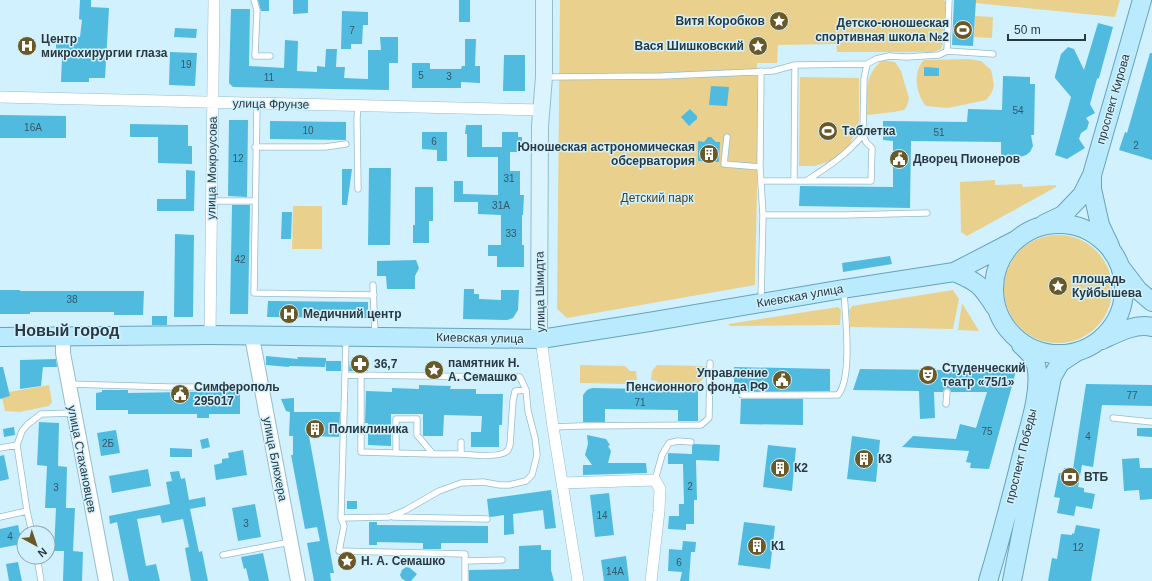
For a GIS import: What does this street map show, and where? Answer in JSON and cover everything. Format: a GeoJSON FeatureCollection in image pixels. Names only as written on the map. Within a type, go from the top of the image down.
{"type":"FeatureCollection","features":[{"type":"Feature","properties":{"kind":"main road","name":"улица Шмидта"},"geometry":{"type":"LineString","coordinates":[[541,339],[540,126],[544,77],[544,0]]}},
{"type":"Feature","properties":{"kind":"main road","name":"проспект Кирова"},"geometry":{"type":"LineString","coordinates":[[1092,175],[1142,0]]}},
{"type":"Feature","properties":{"kind":"main road"},"geometry":{"type":"LineString","coordinates":[[996,310],[994,294],[995,279],[999,264],[1006,251],[1021,236],[1063,214],[1082,195],[1092,175]]}},
{"type":"Feature","properties":{"kind":"main road"},"geometry":{"type":"LineString","coordinates":[[1087,347],[1104,335],[1118,317],[1122,305],[1124,289],[1123,276],[1118,262],[1100,225],[1092,190],[1092,175]]}},
{"type":"Feature","properties":{"kind":"main road"},"geometry":{"type":"LineString","coordinates":[[1021,236],[1038,228],[1052,224],[1082,228],[1095,235],[1107,245],[1138,290],[1152,302]]}},
{"type":"Feature","properties":{"kind":"main road","name":"Киевская улица"},"geometry":{"type":"LineString","coordinates":[[0,337],[210,335],[346,338],[449,337],[541,339],[954,272],[1021,236]]}},
{"type":"Feature","properties":{"kind":"main road"},"geometry":{"type":"LineString","coordinates":[[954,272],[972,280],[979,285],[1007,329],[1014,337],[1030,349],[1040,352],[1059,354],[1087,347],[1127,330],[1145,326],[1152,327]]}},
{"type":"Feature","properties":{"kind":"main road","name":"проспект Победы"},"geometry":{"type":"LineString","coordinates":[[988,581],[1034,409],[1037,382],[1035,361],[1028,351],[1014,337]]}},
{"type":"Feature","properties":{"kind":"main road","name":"проспект Победы"},"geometry":{"type":"LineString","coordinates":[[1012,581],[1052,376],[1065,358],[1087,347]]}},
{"type":"Feature","properties":{"kind":"street","name":"улица Мокроусова"},"geometry":{"type":"LineString","coordinates":[[210,335],[214,0]]}},
{"type":"Feature","properties":{"kind":"street","name":"улица Фрунзе"},"geometry":{"type":"LineString","coordinates":[[0,97],[541,110]]}},
{"type":"Feature","properties":{"kind":"street","name":"улица Стахановцев"},"geometry":{"type":"LineString","coordinates":[[63,336],[62,353],[106,581]]}},
{"type":"Feature","properties":{"kind":"street","name":"улица Блюхера"},"geometry":{"type":"LineString","coordinates":[[252,336],[298,581]]}},
{"type":"Feature","properties":{"kind":"street","name":"улица Шмидта"},"geometry":{"type":"LineString","coordinates":[[541,339],[553,427],[578,581]]}},
{"type":"Feature","properties":{"kind":"street"},"geometry":{"type":"LineString","coordinates":[[562,483],[655,480],[660,489],[651,581]]}},
{"type":"Feature","properties":{"kind":"lane"},"geometry":{"type":"LineString","coordinates":[[254,0],[257,10],[255,56],[270,56]]}},
{"type":"Feature","properties":{"kind":"lane"},"geometry":{"type":"LineString","coordinates":[[947,51],[949,0]]}},
{"type":"Feature","properties":{"kind":"lane"},"geometry":{"type":"LineString","coordinates":[[544,77],[662,76],[773,71],[795,65],[866,64],[876,59],[889,56],[907,57],[939,55],[947,51],[993,54]]}},
{"type":"Feature","properties":{"kind":"lane"},"geometry":{"type":"LineString","coordinates":[[761,181],[871,181],[872,148],[866,142],[863,135],[864,79],[866,64]]}},
{"type":"Feature","properties":{"kind":"lane"},"geometry":{"type":"LineString","coordinates":[[794,181],[795,65]]}},
{"type":"Feature","properties":{"kind":"lane"},"geometry":{"type":"LineString","coordinates":[[761,71],[760,168],[762,215],[765,227],[761,303]]}},
{"type":"Feature","properties":{"kind":"lane"},"geometry":{"type":"LineString","coordinates":[[257,104],[255,147],[256,201],[254,293],[374,295]]}},
{"type":"Feature","properties":{"kind":"lane"},"geometry":{"type":"LineString","coordinates":[[358,105],[358,189]]}},
{"type":"Feature","properties":{"kind":"lane"},"geometry":{"type":"LineString","coordinates":[[806,181],[840,158],[863,135]]}},
{"type":"Feature","properties":{"kind":"lane"},"geometry":{"type":"LineString","coordinates":[[727,137],[724,164],[760,168]]}},
{"type":"Feature","properties":{"kind":"lane"},"geometry":{"type":"LineString","coordinates":[[255,147],[326,147],[346,144]]}},
{"type":"Feature","properties":{"kind":"lane"},"geometry":{"type":"LineString","coordinates":[[212,201],[256,201]]}},
{"type":"Feature","properties":{"kind":"lane"},"geometry":{"type":"LineString","coordinates":[[762,215],[845,216],[927,213]]}},
{"type":"Feature","properties":{"kind":"lane"},"geometry":{"type":"LineString","coordinates":[[373,285],[376,338]]}},
{"type":"Feature","properties":{"kind":"lane"},"geometry":{"type":"LineString","coordinates":[[742,395],[838,394],[842,390],[847,365],[843,289]]}},
{"type":"Feature","properties":{"kind":"lane"},"geometry":{"type":"LineString","coordinates":[[346,338],[341,518],[344,526],[339,551],[464,554],[465,581]]}},
{"type":"Feature","properties":{"kind":"lane"},"geometry":{"type":"LineString","coordinates":[[553,427],[701,424],[709,418],[710,363]]}},
{"type":"Feature","properties":{"kind":"lane"},"geometry":{"type":"LineString","coordinates":[[345,375],[520,377],[526,390],[528,411],[535,438],[537,454],[532,475],[526,481],[509,485],[483,482],[460,483],[439,491],[406,510],[389,517]]}},
{"type":"Feature","properties":{"kind":"lane"},"geometry":{"type":"LineString","coordinates":[[361,375],[361,452],[502,454],[507,452],[510,445],[515,392],[526,390]]}},
{"type":"Feature","properties":{"kind":"lane"},"geometry":{"type":"LineString","coordinates":[[68,384],[261,386]]}},
{"type":"Feature","properties":{"kind":"lane"},"geometry":{"type":"LineString","coordinates":[[946,404],[947,392]]}},
{"type":"Feature","properties":{"kind":"lane"},"geometry":{"type":"LineString","coordinates":[[30,525],[17,445],[22,431],[34,418],[41,414],[74,413]]}},
{"type":"Feature","properties":{"kind":"lane"},"geometry":{"type":"LineString","coordinates":[[1113,418],[1152,422]]}},
{"type":"Feature","properties":{"kind":"lane"},"geometry":{"type":"LineString","coordinates":[[396,453],[396,419],[417,419],[417,435],[433,454]]}},
{"type":"Feature","properties":{"kind":"lane"},"geometry":{"type":"LineString","coordinates":[[655,480],[662,456],[669,443],[678,441],[691,442]]}},
{"type":"Feature","properties":{"kind":"lane"},"geometry":{"type":"LineString","coordinates":[[461,442],[461,454]]}},
{"type":"Feature","properties":{"kind":"lane"},"geometry":{"type":"LineString","coordinates":[[0,448],[17,445]]}},
{"type":"Feature","properties":{"kind":"lane"},"geometry":{"type":"LineString","coordinates":[[0,517],[27,511]]}},
{"type":"Feature","properties":{"kind":"lane"},"geometry":{"type":"LineString","coordinates":[[341,518],[389,517],[487,519]]}},
{"type":"Feature","properties":{"kind":"lane"},"geometry":{"type":"LineString","coordinates":[[224,555],[291,542]]}},
{"type":"Feature","properties":{"kind":"lane"},"geometry":{"type":"LineString","coordinates":[[465,561],[502,560]]}},
{"type":"Feature","properties":{"kind":"lane"},"geometry":{"type":"LineString","coordinates":[[38,565],[41,581]]}},
{"type":"Feature","properties":{"kind":"green space","name":"Детский парк"},"geometry":{"type":"Polygon","coordinates":[[[560,0],[944,0],[946,3],[943,43],[941,49],[933,52],[837,52],[836,44],[778,45],[777,63],[757,63],[755,285],[567,318],[557,309],[560,0]]]}},
{"type":"Feature","properties":{"kind":"green space"},"geometry":{"type":"Polygon","coordinates":[[[976,0],[1120,0],[1115,17],[975,3],[976,0]]]}},
{"type":"Feature","properties":{"kind":"green space"},"geometry":{"type":"Polygon","coordinates":[[[975,16],[993,17],[992,38],[974,37],[975,16]]]}},
{"type":"Feature","properties":{"kind":"green space"},"geometry":{"type":"Polygon","coordinates":[[[969,59],[981,61],[991,70],[994,86],[991,94],[986,100],[948,108],[926,106],[920,95],[917,83],[918,71],[924,60],[969,59]]]}},
{"type":"Feature","properties":{"kind":"green space"},"geometry":{"type":"Polygon","coordinates":[[[883,60],[895,62],[901,71],[909,98],[907,106],[904,110],[867,115],[867,91],[869,78],[872,72],[883,60]]]}},
{"type":"Feature","properties":{"kind":"green space","name":"Таблетка"},"geometry":{"type":"Polygon","coordinates":[[[800,77],[859,78],[859,121],[850,145],[833,160],[815,166],[799,166],[800,77]]]}},
{"type":"Feature","properties":{"kind":"green space"},"geometry":{"type":"Polygon","coordinates":[[[995,180],[995,185],[1022,184],[1023,187],[1056,185],[1056,187],[967,236],[961,232],[960,182],[995,180]]]}},
{"type":"Feature","properties":{"kind":"green space"},"geometry":{"type":"Polygon","coordinates":[[[293,206],[322,206],[322,249],[292,249],[293,206]]]}},
{"type":"Feature","properties":{"kind":"green space"},"geometry":{"type":"Polygon","coordinates":[[[1058,235],[1079,239],[1096,251],[1108,268],[1112,289],[1108,310],[1096,327],[1079,339],[1058,343],[1037,339],[1020,327],[1008,310],[1004,289],[1008,268],[1020,251],[1037,239],[1058,235]]]}},
{"type":"Feature","properties":{"kind":"green space"},"geometry":{"type":"Polygon","coordinates":[[[953,290],[959,299],[953,329],[850,327],[849,311],[852,306],[953,290]]]}},
{"type":"Feature","properties":{"kind":"green space"},"geometry":{"type":"Polygon","coordinates":[[[962,303],[979,331],[958,330],[962,303]]]}},
{"type":"Feature","properties":{"kind":"green space"},"geometry":{"type":"Polygon","coordinates":[[[838,307],[841,310],[840,325],[730,326],[728,324],[838,307]]]}},
{"type":"Feature","properties":{"kind":"green space"},"geometry":{"type":"Polygon","coordinates":[[[580,365],[625,366],[630,371],[636,371],[637,380],[626,380],[626,384],[580,383],[580,365]]]}},
{"type":"Feature","properties":{"kind":"green space"},"geometry":{"type":"Polygon","coordinates":[[[657,365],[706,366],[706,375],[698,384],[657,384],[657,381],[651,380],[652,371],[657,365]]]}},
{"type":"Feature","properties":{"kind":"green space"},"geometry":{"type":"Polygon","coordinates":[[[49,385],[52,402],[49,406],[20,412],[5,411],[2,398],[10,396],[9,392],[49,385]]]}},
{"type":"Feature","properties":{"kind":"building"},"geometry":{"type":"Polygon","coordinates":[[[80,0],[91,0],[91,7],[109,8],[105,78],[89,78],[89,82],[61,82],[62,58],[56,58],[56,37],[80,37],[82,20],[79,19],[80,0]]]}},
{"type":"Feature","properties":{"kind":"building"},"geometry":{"type":"Polygon","coordinates":[[[258,0],[269,0],[269,11],[261,11],[258,0]]]}},
{"type":"Feature","properties":{"kind":"building"},"geometry":{"type":"Polygon","coordinates":[[[293,0],[308,0],[308,13],[293,14],[293,0]]]}},
{"type":"Feature","properties":{"kind":"building"},"geometry":{"type":"Polygon","coordinates":[[[459,0],[470,0],[470,22],[459,22],[459,0]]]}},
{"type":"Feature","properties":{"kind":"building","name":"Детско-юношеская спортивная школа №2"},"geometry":{"type":"Polygon","coordinates":[[[954,0],[976,0],[973,46],[952,45],[954,0]]]}},
{"type":"Feature","properties":{"kind":"building"},"geometry":{"type":"Polygon","coordinates":[[[231,9],[250,9],[249,66],[284,68],[285,40],[298,41],[297,71],[317,72],[317,66],[325,67],[326,49],[337,49],[336,67],[345,67],[344,78],[368,79],[368,50],[381,50],[380,37],[398,37],[398,63],[389,63],[389,90],[233,87],[229,83],[231,9]]]}},
{"type":"Feature","properties":{"kind":"building"},"geometry":{"type":"Polygon","coordinates":[[[342,11],[368,12],[368,25],[363,25],[362,44],[351,44],[351,49],[341,49],[342,11]]]}},
{"type":"Feature","properties":{"kind":"building"},"geometry":{"type":"Polygon","coordinates":[[[1098,23],[1113,27],[1090,104],[1095,113],[1086,118],[1089,122],[1087,129],[1081,133],[1079,139],[1085,148],[1067,159],[1055,155],[1071,97],[1055,78],[1055,76],[1061,54],[1068,47],[1074,49],[1084,70],[1098,23]]]}},
{"type":"Feature","properties":{"kind":"building"},"geometry":{"type":"Polygon","coordinates":[[[175,28],[197,29],[196,38],[174,37],[175,28]]]}},
{"type":"Feature","properties":{"kind":"building"},"geometry":{"type":"Polygon","coordinates":[[[465,39],[476,39],[475,66],[480,66],[480,83],[461,82],[461,88],[412,88],[412,63],[430,63],[430,69],[461,69],[462,66],[465,66],[465,39]]]}},
{"type":"Feature","properties":{"kind":"building"},"geometry":{"type":"Polygon","coordinates":[[[170,52],[197,53],[195,86],[169,85],[170,52]]]}},
{"type":"Feature","properties":{"kind":"building"},"geometry":{"type":"Polygon","coordinates":[[[1150,53],[1152,53],[1152,160],[1119,150],[1125,132],[1127,133],[1150,53]]]}},
{"type":"Feature","properties":{"kind":"building"},"geometry":{"type":"Polygon","coordinates":[[[504,55],[525,55],[525,91],[503,91],[504,55]]]}},
{"type":"Feature","properties":{"kind":"building"},"geometry":{"type":"Polygon","coordinates":[[[924,67],[939,68],[939,76],[924,76],[924,67]]]}},
{"type":"Feature","properties":{"kind":"building"},"geometry":{"type":"Polygon","coordinates":[[[1003,76],[1030,77],[1030,84],[1035,84],[1034,135],[1031,135],[1033,146],[1030,152],[1026,155],[1020,157],[1013,155],[1013,159],[1001,159],[1001,142],[911,141],[910,208],[799,206],[800,186],[893,187],[893,141],[883,140],[883,121],[967,122],[968,109],[1002,110],[1003,76]]]}},
{"type":"Feature","properties":{"kind":"building"},"geometry":{"type":"Polygon","coordinates":[[[711,86],[729,87],[727,106],[709,105],[711,86]]]}},
{"type":"Feature","properties":{"kind":"building"},"geometry":{"type":"Polygon","coordinates":[[[690,109],[697,116],[697,119],[689,126],[681,117],[690,109]]]}},
{"type":"Feature","properties":{"kind":"building"},"geometry":{"type":"Polygon","coordinates":[[[0,115],[66,116],[66,138],[0,138],[0,115]]]}},
{"type":"Feature","properties":{"kind":"building"},"geometry":{"type":"Polygon","coordinates":[[[229,120],[248,120],[247,197],[228,196],[229,120]]]}},
{"type":"Feature","properties":{"kind":"building"},"geometry":{"type":"Polygon","coordinates":[[[270,121],[346,122],[346,140],[270,139],[270,121]]]}},
{"type":"Feature","properties":{"kind":"building"},"geometry":{"type":"Polygon","coordinates":[[[130,124],[188,125],[188,146],[192,146],[192,164],[158,163],[158,137],[130,137],[130,124]]]}},
{"type":"Feature","properties":{"kind":"building"},"geometry":{"type":"Polygon","coordinates":[[[466,125],[482,125],[482,147],[502,147],[502,132],[518,132],[518,137],[522,137],[522,149],[518,149],[518,152],[510,152],[510,171],[520,171],[520,195],[524,195],[522,245],[524,245],[524,267],[497,267],[497,256],[488,256],[488,245],[501,245],[501,215],[478,214],[478,202],[454,202],[454,181],[463,181],[463,194],[498,195],[498,157],[467,157],[467,134],[465,134],[466,125]]]}},
{"type":"Feature","properties":{"kind":"building"},"geometry":{"type":"Polygon","coordinates":[[[422,132],[447,132],[447,161],[437,161],[437,150],[422,149],[422,132]]]}},
{"type":"Feature","properties":{"kind":"building","name":"Юношеская астрономическая обсерватория"},"geometry":{"type":"Polygon","coordinates":[[[708,137],[711,137],[716,142],[720,142],[719,162],[698,161],[698,141],[704,142],[708,137]]]}},
{"type":"Feature","properties":{"kind":"building"},"geometry":{"type":"Polygon","coordinates":[[[369,168],[391,168],[390,245],[368,245],[369,168]]]}},
{"type":"Feature","properties":{"kind":"building"},"geometry":{"type":"Polygon","coordinates":[[[342,169],[352,169],[347,205],[342,205],[342,169]]]}},
{"type":"Feature","properties":{"kind":"building"},"geometry":{"type":"Polygon","coordinates":[[[186,170],[195,171],[194,211],[157,211],[157,199],[186,199],[186,170]]]}},
{"type":"Feature","properties":{"kind":"building"},"geometry":{"type":"Polygon","coordinates":[[[415,187],[433,187],[433,221],[429,221],[429,243],[413,243],[413,225],[415,225],[415,187]]]}},
{"type":"Feature","properties":{"kind":"building"},"geometry":{"type":"Polygon","coordinates":[[[232,205],[250,205],[248,314],[230,314],[232,205]]]}},
{"type":"Feature","properties":{"kind":"building"},"geometry":{"type":"Polygon","coordinates":[[[282,212],[292,212],[291,239],[281,239],[282,212]]]}},
{"type":"Feature","properties":{"kind":"building"},"geometry":{"type":"Polygon","coordinates":[[[175,234],[194,235],[193,317],[174,317],[175,234]]]}},
{"type":"Feature","properties":{"kind":"building"},"geometry":{"type":"Polygon","coordinates":[[[890,256],[892,264],[843,272],[842,263],[890,256]]]}},
{"type":"Feature","properties":{"kind":"building"},"geometry":{"type":"Polygon","coordinates":[[[416,260],[419,268],[415,276],[415,289],[387,289],[386,276],[377,276],[377,261],[416,260]]]}},
{"type":"Feature","properties":{"kind":"building"},"geometry":{"type":"Polygon","coordinates":[[[464,289],[474,289],[474,294],[479,294],[479,299],[501,300],[501,290],[519,290],[518,310],[513,318],[507,320],[463,319],[464,289]]]}},
{"type":"Feature","properties":{"kind":"building"},"geometry":{"type":"Polygon","coordinates":[[[0,290],[144,291],[143,315],[114,315],[114,312],[30,312],[30,314],[0,314],[0,290]]]}},
{"type":"Feature","properties":{"kind":"building"},"geometry":{"type":"Polygon","coordinates":[[[268,301],[368,302],[368,318],[267,317],[268,301]]]}},
{"type":"Feature","properties":{"kind":"building"},"geometry":{"type":"Polygon","coordinates":[[[152,316],[167,316],[167,325],[152,325],[152,316]]]}},
{"type":"Feature","properties":{"kind":"building"},"geometry":{"type":"Polygon","coordinates":[[[266,356],[298,359],[297,357],[326,358],[326,361],[325,367],[289,367],[266,365],[266,356]]]}},
{"type":"Feature","properties":{"kind":"building"},"geometry":{"type":"Polygon","coordinates":[[[56,359],[57,367],[43,367],[41,386],[20,389],[20,360],[56,359]]]}},
{"type":"Feature","properties":{"kind":"building"},"geometry":{"type":"Polygon","coordinates":[[[326,361],[341,361],[341,371],[326,371],[326,361]]]}},
{"type":"Feature","properties":{"kind":"building"},"geometry":{"type":"Polygon","coordinates":[[[350,361],[368,361],[368,371],[349,371],[350,361]]]}},
{"type":"Feature","properties":{"kind":"building"},"geometry":{"type":"Polygon","coordinates":[[[0,367],[3,367],[10,396],[0,399],[0,367]]]}},
{"type":"Feature","properties":{"kind":"building","name":"Управление Пенсионного фонда РФ"},"geometry":{"type":"Polygon","coordinates":[[[734,367],[830,369],[830,391],[734,392],[734,367]]]}},
{"type":"Feature","properties":{"kind":"building"},"geometry":{"type":"Polygon","coordinates":[[[860,369],[944,370],[948,374],[952,370],[1016,371],[989,469],[970,468],[971,463],[966,462],[969,451],[902,447],[913,436],[956,439],[960,424],[976,428],[987,392],[951,392],[950,389],[947,388],[944,389],[943,392],[934,392],[935,418],[920,419],[919,391],[853,390],[860,369]]]}},
{"type":"Feature","properties":{"kind":"building"},"geometry":{"type":"Polygon","coordinates":[[[1086,384],[1152,385],[1152,406],[1102,405],[1093,467],[1082,465],[1078,487],[1084,488],[1084,492],[1095,494],[1092,509],[1076,506],[1074,516],[1057,513],[1060,498],[1054,497],[1059,473],[1063,473],[1064,468],[1073,469],[1086,384]]]}},
{"type":"Feature","properties":{"kind":"building"},"geometry":{"type":"Polygon","coordinates":[[[419,385],[451,386],[450,389],[476,389],[476,394],[503,394],[502,425],[499,425],[499,447],[471,447],[471,432],[481,432],[482,416],[444,415],[443,436],[423,436],[423,414],[391,414],[391,446],[368,445],[368,423],[365,423],[366,391],[392,392],[392,388],[419,389],[419,385]]]}},
{"type":"Feature","properties":{"kind":"building"},"geometry":{"type":"Polygon","coordinates":[[[592,388],[698,390],[698,421],[678,421],[678,410],[605,409],[605,422],[583,422],[583,395],[587,390],[592,388]]]}},
{"type":"Feature","properties":{"kind":"building"},"geometry":{"type":"Polygon","coordinates":[[[102,390],[128,390],[128,393],[240,391],[240,414],[209,414],[209,418],[197,418],[197,414],[128,414],[128,410],[96,410],[96,393],[102,392],[102,390]]]}},
{"type":"Feature","properties":{"kind":"building"},"geometry":{"type":"Polygon","coordinates":[[[294,398],[294,412],[340,412],[339,437],[309,436],[334,573],[330,573],[331,581],[314,581],[307,543],[320,541],[317,527],[305,529],[291,455],[293,455],[293,436],[289,436],[290,412],[286,411],[281,399],[294,398]]]}},
{"type":"Feature","properties":{"kind":"building"},"geometry":{"type":"Polygon","coordinates":[[[741,399],[803,399],[803,425],[740,424],[741,399]]]}},
{"type":"Feature","properties":{"kind":"building"},"geometry":{"type":"Polygon","coordinates":[[[39,422],[59,423],[58,466],[67,467],[66,508],[75,508],[73,551],[83,552],[82,581],[63,581],[64,551],[56,551],[56,508],[45,508],[47,466],[37,465],[39,422]]]}},
{"type":"Feature","properties":{"kind":"building"},"geometry":{"type":"Polygon","coordinates":[[[14,427],[15,435],[4,437],[3,429],[14,427]]]}},
{"type":"Feature","properties":{"kind":"building"},"geometry":{"type":"Polygon","coordinates":[[[1137,428],[1152,428],[1152,437],[1137,436],[1137,428]]]}},
{"type":"Feature","properties":{"kind":"building"},"geometry":{"type":"Polygon","coordinates":[[[116,430],[120,453],[101,456],[97,433],[116,430]]]}},
{"type":"Feature","properties":{"kind":"building"},"geometry":{"type":"Polygon","coordinates":[[[587,435],[606,439],[610,445],[608,446],[611,451],[608,463],[646,463],[647,473],[583,475],[583,465],[592,465],[585,455],[588,444],[587,435]]]}},
{"type":"Feature","properties":{"kind":"building","name":"К3"},"geometry":{"type":"Polygon","coordinates":[[[852,436],[880,440],[876,482],[847,479],[852,436]]]}},
{"type":"Feature","properties":{"kind":"building"},"geometry":{"type":"Polygon","coordinates":[[[208,438],[210,447],[202,449],[200,440],[208,438]]]}},
{"type":"Feature","properties":{"kind":"building"},"geometry":{"type":"Polygon","coordinates":[[[694,444],[720,445],[719,461],[696,460],[697,500],[694,500],[694,524],[686,524],[686,530],[668,529],[669,516],[679,516],[679,504],[684,504],[683,464],[668,464],[668,453],[692,454],[692,446],[694,444]]]}},
{"type":"Feature","properties":{"kind":"building","name":"К2"},"geometry":{"type":"Polygon","coordinates":[[[768,445],[796,448],[792,491],[763,487],[768,445]]]}},
{"type":"Feature","properties":{"kind":"building"},"geometry":{"type":"Polygon","coordinates":[[[170,448],[192,449],[192,457],[170,457],[170,448]]]}},
{"type":"Feature","properties":{"kind":"building"},"geometry":{"type":"Polygon","coordinates":[[[243,450],[247,475],[216,480],[214,465],[222,463],[222,459],[229,458],[228,453],[243,450]]]}},
{"type":"Feature","properties":{"kind":"building"},"geometry":{"type":"Polygon","coordinates":[[[4,455],[9,479],[0,481],[0,456],[4,455]]]}},
{"type":"Feature","properties":{"kind":"building"},"geometry":{"type":"Polygon","coordinates":[[[1139,458],[1140,468],[1152,468],[1152,499],[1140,500],[1139,490],[1124,491],[1122,459],[1139,458]]]}},
{"type":"Feature","properties":{"kind":"building"},"geometry":{"type":"Polygon","coordinates":[[[148,469],[151,486],[112,493],[109,476],[148,469]]]}},
{"type":"Feature","properties":{"kind":"building"},"geometry":{"type":"Polygon","coordinates":[[[179,471],[181,479],[185,478],[189,500],[205,497],[206,506],[190,509],[199,552],[202,551],[208,581],[191,581],[185,548],[189,547],[183,519],[162,523],[160,515],[137,519],[146,566],[156,564],[160,581],[129,581],[117,522],[110,524],[109,516],[170,504],[166,482],[172,481],[170,472],[179,471]]]}},
{"type":"Feature","properties":{"kind":"building"},"geometry":{"type":"Polygon","coordinates":[[[551,490],[556,528],[545,529],[543,510],[513,514],[514,534],[504,535],[504,515],[489,516],[487,499],[551,490]]]}},
{"type":"Feature","properties":{"kind":"building"},"geometry":{"type":"Polygon","coordinates":[[[609,493],[614,535],[595,537],[590,495],[609,493]]]}},
{"type":"Feature","properties":{"kind":"building"},"geometry":{"type":"Polygon","coordinates":[[[347,501],[357,501],[357,509],[347,509],[347,501]]]}},
{"type":"Feature","properties":{"kind":"building"},"geometry":{"type":"Polygon","coordinates":[[[255,504],[261,537],[238,541],[232,508],[255,504]]]}},
{"type":"Feature","properties":{"kind":"building"},"geometry":{"type":"Polygon","coordinates":[[[369,522],[377,522],[377,525],[488,526],[488,543],[441,543],[441,549],[423,549],[423,543],[377,542],[377,545],[369,545],[369,522]]]}},
{"type":"Feature","properties":{"kind":"building","name":"К1"},"geometry":{"type":"Polygon","coordinates":[[[744,522],[775,526],[770,569],[738,565],[744,522]]]}},
{"type":"Feature","properties":{"kind":"building"},"geometry":{"type":"Polygon","coordinates":[[[16,525],[16,545],[0,548],[0,529],[16,525]]]}},
{"type":"Feature","properties":{"kind":"building"},"geometry":{"type":"Polygon","coordinates":[[[1076,525],[1100,529],[1091,581],[1048,581],[1052,558],[1057,559],[1061,534],[1074,534],[1076,525]]]}},
{"type":"Feature","properties":{"kind":"building"},"geometry":{"type":"Polygon","coordinates":[[[683,541],[696,542],[695,552],[691,552],[689,581],[680,581],[682,572],[668,571],[669,549],[682,550],[683,541]]]}},
{"type":"Feature","properties":{"kind":"building"},"geometry":{"type":"Polygon","coordinates":[[[541,545],[541,550],[551,550],[551,570],[554,581],[469,581],[469,570],[519,569],[519,546],[541,545]]]}},
{"type":"Feature","properties":{"kind":"building"},"geometry":{"type":"Polygon","coordinates":[[[263,553],[269,581],[249,581],[246,568],[244,569],[241,557],[263,553]]]}},
{"type":"Feature","properties":{"kind":"building"},"geometry":{"type":"Polygon","coordinates":[[[626,556],[629,581],[604,581],[601,560],[626,556]]]}},
{"type":"Feature","properties":{"kind":"building"},"geometry":{"type":"Polygon","coordinates":[[[16,562],[16,565],[19,565],[22,581],[9,581],[6,564],[16,562]]]}},
{"type":"Feature","properties":{"kind":"building"},"geometry":{"type":"Polygon","coordinates":[[[406,567],[410,568],[417,574],[411,581],[402,579],[400,575],[402,570],[406,567]]]}},
{"type":"Feature","properties":{"kind":"place","name":"Витя Коробков"},"geometry":{"type":"Point","coordinates":[779,21]}},
{"type":"Feature","properties":{"kind":"place","name":"Детско-юношеская спортивная школа №2"},"geometry":{"type":"Point","coordinates":[963,30]}},
{"type":"Feature","properties":{"kind":"place","name":"Центр микрохирургии глаза"},"geometry":{"type":"Point","coordinates":[27,46]}},
{"type":"Feature","properties":{"kind":"place","name":"Вася Шишковский"},"geometry":{"type":"Point","coordinates":[758,46]}},
{"type":"Feature","properties":{"kind":"place","name":"Таблетка"},"geometry":{"type":"Point","coordinates":[828,131]}},
{"type":"Feature","properties":{"kind":"place","name":"Юношеская астрономическая обсерватория"},"geometry":{"type":"Point","coordinates":[709,154]}},
{"type":"Feature","properties":{"kind":"place","name":"Дворец Пионеров"},"geometry":{"type":"Point","coordinates":[899,159]}},
{"type":"Feature","properties":{"kind":"place","name":"площадь Куйбышева"},"geometry":{"type":"Point","coordinates":[1058,286]}},
{"type":"Feature","properties":{"kind":"place","name":"Медичний центр"},"geometry":{"type":"Point","coordinates":[289,314]}},
{"type":"Feature","properties":{"kind":"place","name":"36,7"},"geometry":{"type":"Point","coordinates":[360,364]}},
{"type":"Feature","properties":{"kind":"place","name":"памятник Н. А. Семашко"},"geometry":{"type":"Point","coordinates":[434,370]}},
{"type":"Feature","properties":{"kind":"place","name":"Студенческий театр «75/1»"},"geometry":{"type":"Point","coordinates":[928,375]}},
{"type":"Feature","properties":{"kind":"place","name":"Управление Пенсионного фонда РФ"},"geometry":{"type":"Point","coordinates":[782,380]}},
{"type":"Feature","properties":{"kind":"place","name":"Симферополь 295017"},"geometry":{"type":"Point","coordinates":[180,394]}},
{"type":"Feature","properties":{"kind":"place","name":"Поликлиника"},"geometry":{"type":"Point","coordinates":[315,429]}},
{"type":"Feature","properties":{"kind":"place","name":"К3"},"geometry":{"type":"Point","coordinates":[864,459]}},
{"type":"Feature","properties":{"kind":"place","name":"К2"},"geometry":{"type":"Point","coordinates":[780,468]}},
{"type":"Feature","properties":{"kind":"place","name":"ВТБ"},"geometry":{"type":"Point","coordinates":[1070,477]}},
{"type":"Feature","properties":{"kind":"place","name":"К1"},"geometry":{"type":"Point","coordinates":[757,546]}},
{"type":"Feature","properties":{"kind":"place","name":"Н. А. Семашко"},"geometry":{"type":"Point","coordinates":[347,561]}},
{"type":"Feature","properties":{"kind":"district","name":"Новый город"},"geometry":{"type":"Point","coordinates":[67,330]}}]}
